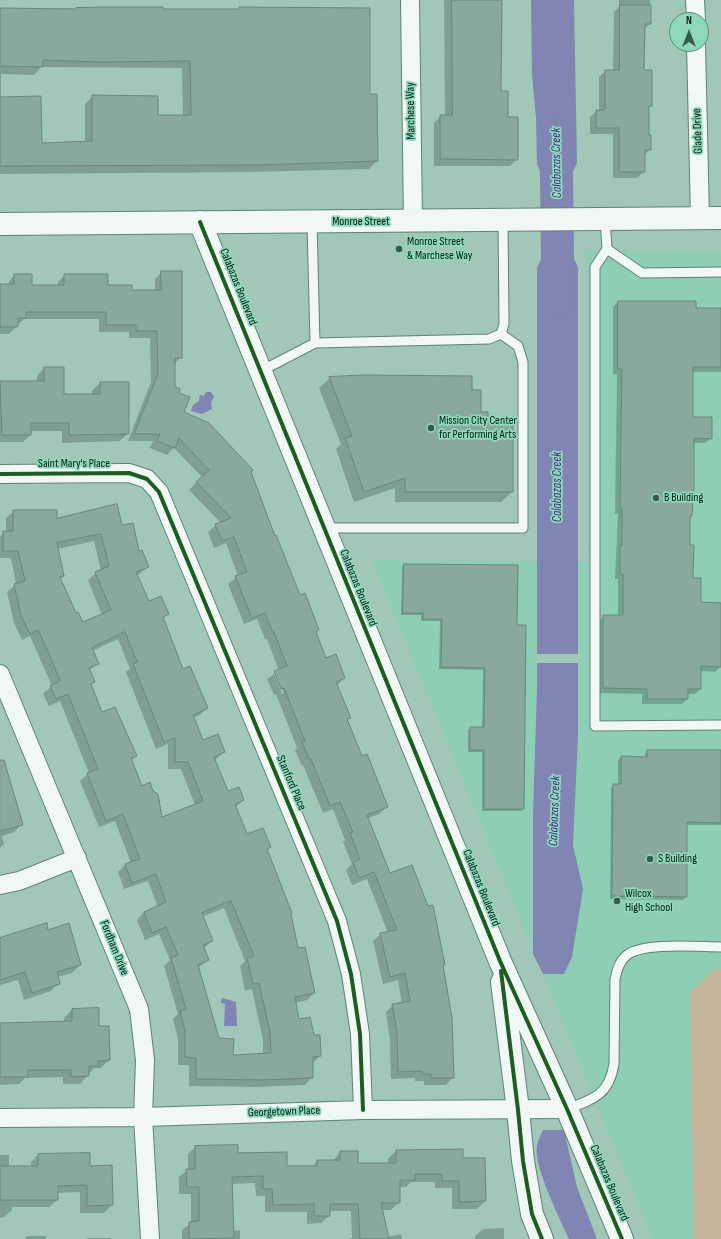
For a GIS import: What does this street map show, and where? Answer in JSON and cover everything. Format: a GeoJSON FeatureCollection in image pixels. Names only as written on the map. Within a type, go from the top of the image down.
{"type":"FeatureCollection","features":[{"type":"Feature","properties":{"kind":"street","name":"Marchese Way"},"geometry":{"type":"LineString","coordinates":[[410,0],[413,222]]}},
{"type":"Feature","properties":{"kind":"street"},"geometry":{"type":"LineString","coordinates":[[695,0],[696,12]]}},
{"type":"Feature","properties":{"kind":"street","name":"Glade Drive"},"geometry":{"type":"LineString","coordinates":[[697,52],[710,218]]}},
{"type":"Feature","properties":{"kind":"street","name":"Monroe Street"},"geometry":{"type":"LineString","coordinates":[[0,224],[413,222],[503,219],[710,218]]}},
{"type":"Feature","properties":{"kind":"street","name":"Calabazas Boulevard"},"geometry":{"type":"LineString","coordinates":[[200,222],[500,961],[567,1109],[622,1239]]}},
{"type":"Feature","properties":{"kind":"street","name":"Saint Mary's Place"},"geometry":{"type":"LineString","coordinates":[[0,474],[129,473],[147,479]]}},
{"type":"Feature","properties":{"kind":"street","name":"Stanford Place"},"geometry":{"type":"LineString","coordinates":[[147,479],[159,492],[337,921],[351,974],[360,1034],[363,1110]]}},
{"type":"Feature","properties":{"kind":"street","name":"Fordham Drive"},"geometry":{"type":"LineString","coordinates":[[0,674],[139,1009],[145,1060],[143,1117],[150,1239]]}},
{"type":"Feature","properties":{"kind":"street"},"geometry":{"type":"LineString","coordinates":[[0,886],[19,881],[77,858]]}},
{"type":"Feature","properties":{"kind":"street","name":"Calabazas Boulevard"},"geometry":{"type":"LineString","coordinates":[[500,961],[523,1161],[532,1214],[542,1239]]}},
{"type":"Feature","properties":{"kind":"street","name":"Georgetown Place"},"geometry":{"type":"LineString","coordinates":[[0,1118],[143,1117],[363,1110],[567,1109]]}},
{"type":"Feature","properties":{"kind":"lane"},"geometry":{"type":"LineString","coordinates":[[605,218],[606,249],[595,268],[595,726],[721,725]]}},
{"type":"Feature","properties":{"kind":"lane"},"geometry":{"type":"LineString","coordinates":[[501,334],[504,324],[503,219]]}},
{"type":"Feature","properties":{"kind":"lane"},"geometry":{"type":"LineString","coordinates":[[312,222],[315,343]]}},
{"type":"Feature","properties":{"kind":"lane"},"geometry":{"type":"LineString","coordinates":[[606,249],[642,273],[721,272]]}},
{"type":"Feature","properties":{"kind":"lane"},"geometry":{"type":"LineString","coordinates":[[261,371],[315,343],[489,339],[501,334]]}},
{"type":"Feature","properties":{"kind":"lane"},"geometry":{"type":"LineString","coordinates":[[323,528],[523,528],[523,362],[518,346],[501,334]]}},
{"type":"Feature","properties":{"kind":"lane"},"geometry":{"type":"LineString","coordinates":[[567,1109],[600,1095],[608,1084],[612,1074],[614,1064],[615,980],[617,968],[626,956],[636,950],[650,947],[721,947]]}},
{"type":"Feature","properties":{"kind":"shaded area","name":"Wilcox High School"},"geometry":{"type":"Polygon","coordinates":[[[586,251],[721,252],[721,1239],[653,1239],[372,560],[588,562],[586,251]]]}},
{"type":"Feature","properties":{"kind":"shaded area"},"geometry":{"type":"Polygon","coordinates":[[[715,969],[721,969],[721,1239],[694,1239],[690,993],[715,969]]]}},
{"type":"Feature","properties":{"kind":"water"},"geometry":{"type":"Polygon","coordinates":[[[531,0],[574,0],[577,163],[569,180],[544,180],[537,164],[536,118],[532,74],[531,0]]]}},
{"type":"Feature","properties":{"kind":"water"},"geometry":{"type":"Polygon","coordinates":[[[544,253],[571,253],[578,267],[578,737],[573,845],[583,889],[572,957],[564,974],[543,974],[533,954],[533,812],[537,690],[537,268],[544,253]]]}},
{"type":"Feature","properties":{"kind":"water"},"geometry":{"type":"Polygon","coordinates":[[[206,392],[211,392],[214,397],[211,402],[212,409],[202,414],[191,411],[193,405],[199,401],[200,395],[204,396],[206,392]]]}},
{"type":"Feature","properties":{"kind":"water"},"geometry":{"type":"Polygon","coordinates":[[[222,998],[236,1002],[237,1026],[224,1026],[225,1004],[221,1003],[222,998]]]}},
{"type":"Feature","properties":{"kind":"water"},"geometry":{"type":"Polygon","coordinates":[[[543,1130],[564,1130],[577,1187],[597,1239],[569,1239],[548,1192],[539,1166],[537,1145],[543,1130]]]}},
{"type":"Feature","properties":{"kind":"pier"},"geometry":{"type":"Polygon","coordinates":[[[535,654],[580,654],[580,663],[535,663],[535,654]]]}},
{"type":"Feature","properties":{"kind":"building"},"geometry":{"type":"Polygon","coordinates":[[[452,0],[502,0],[501,91],[508,91],[508,117],[518,117],[518,160],[440,159],[440,115],[452,115],[452,0]]]}},
{"type":"Feature","properties":{"kind":"building"},"geometry":{"type":"Polygon","coordinates":[[[620,5],[651,5],[651,24],[645,24],[644,70],[652,70],[652,106],[649,106],[649,135],[651,135],[651,150],[645,150],[645,172],[619,172],[619,128],[596,128],[596,110],[605,110],[605,70],[619,70],[620,5]]]}},
{"type":"Feature","properties":{"kind":"building"},"geometry":{"type":"Polygon","coordinates":[[[103,7],[163,7],[163,9],[239,9],[239,7],[370,8],[370,94],[377,94],[378,161],[258,165],[0,166],[0,97],[41,96],[42,143],[92,141],[92,95],[158,96],[158,115],[191,115],[190,61],[101,62],[43,60],[43,67],[0,66],[0,8],[76,9],[103,7]]]}},
{"type":"Feature","properties":{"kind":"building"},"geometry":{"type":"Polygon","coordinates":[[[161,271],[182,271],[182,358],[175,358],[175,387],[180,389],[179,393],[190,397],[184,412],[209,423],[253,470],[251,472],[275,536],[276,535],[300,595],[305,593],[319,630],[316,632],[326,658],[336,654],[345,678],[336,682],[351,718],[347,719],[362,756],[367,754],[388,807],[367,815],[390,873],[412,865],[428,906],[433,905],[445,965],[443,965],[452,1018],[454,1078],[431,1078],[431,1074],[422,1074],[422,1071],[398,1072],[397,1032],[392,1004],[410,1001],[405,973],[390,977],[380,933],[397,930],[374,872],[359,878],[353,862],[360,859],[350,833],[353,832],[340,802],[330,806],[311,759],[309,759],[302,742],[305,741],[284,688],[281,689],[274,671],[287,666],[274,632],[273,633],[265,613],[252,618],[235,576],[247,572],[234,537],[222,541],[215,524],[231,518],[196,482],[209,470],[179,438],[175,448],[157,441],[160,434],[134,434],[158,374],[157,331],[136,331],[136,325],[106,325],[106,312],[26,312],[26,318],[18,318],[18,327],[0,327],[0,284],[14,284],[14,274],[32,274],[32,285],[64,285],[64,274],[108,274],[108,285],[132,285],[132,290],[161,290],[161,271]]]}},
{"type":"Feature","properties":{"kind":"building","name":"B Building"},"geometry":{"type":"Polygon","coordinates":[[[618,301],[696,301],[696,308],[721,308],[721,367],[693,367],[693,417],[712,417],[712,439],[694,438],[694,487],[692,516],[690,516],[690,545],[694,545],[693,578],[701,578],[701,602],[721,603],[721,667],[701,666],[701,689],[688,689],[688,699],[647,699],[647,689],[603,688],[603,615],[623,615],[623,574],[620,574],[620,545],[622,545],[622,509],[620,509],[622,369],[618,369],[618,301]]]}},
{"type":"Feature","properties":{"kind":"building"},"geometry":{"type":"Polygon","coordinates":[[[44,367],[64,367],[64,394],[100,394],[100,382],[129,382],[129,434],[69,435],[69,423],[31,423],[31,435],[2,435],[0,381],[44,381],[44,367]]]}},
{"type":"Feature","properties":{"kind":"building","name":"Mission City Center for Performing Arts"},"geometry":{"type":"Polygon","coordinates":[[[362,375],[472,376],[472,390],[481,390],[481,412],[488,412],[488,420],[513,420],[513,492],[405,492],[405,478],[364,492],[345,438],[352,436],[329,377],[362,375]]]}},
{"type":"Feature","properties":{"kind":"building"},"geometry":{"type":"Polygon","coordinates":[[[117,504],[122,525],[133,523],[139,551],[142,550],[149,567],[136,572],[149,601],[161,596],[169,614],[163,617],[183,669],[190,666],[208,708],[193,715],[203,740],[218,734],[225,752],[214,757],[228,791],[239,787],[244,800],[235,804],[247,834],[263,828],[271,847],[267,849],[292,913],[298,948],[305,947],[315,993],[295,997],[299,1019],[310,1017],[314,1035],[320,1035],[321,1056],[313,1057],[313,1078],[263,1080],[196,1079],[196,1058],[185,1057],[185,1031],[180,1011],[186,1009],[171,958],[178,955],[166,927],[152,933],[144,912],[166,902],[156,874],[132,883],[125,864],[140,859],[123,814],[106,821],[87,773],[98,769],[68,694],[56,699],[50,686],[60,681],[50,656],[38,630],[30,634],[21,616],[14,584],[25,581],[18,551],[3,551],[3,531],[13,531],[13,510],[57,510],[57,518],[117,504]],[[101,534],[57,543],[64,576],[60,577],[76,613],[78,612],[83,622],[111,610],[95,572],[109,566],[101,534]],[[125,632],[92,648],[99,664],[89,668],[95,682],[91,684],[102,712],[115,707],[137,756],[131,758],[142,786],[150,782],[153,791],[158,794],[162,817],[203,801],[188,762],[175,762],[175,738],[164,742],[133,664],[137,662],[125,632]],[[231,901],[202,913],[213,941],[203,945],[209,960],[198,965],[219,1038],[234,1039],[233,1055],[271,1053],[270,1032],[259,983],[253,984],[247,958],[254,956],[231,901]]]}},
{"type":"Feature","properties":{"kind":"building"},"geometry":{"type":"Polygon","coordinates":[[[404,564],[518,565],[517,625],[526,625],[524,809],[484,809],[484,750],[470,750],[470,727],[484,727],[485,668],[441,667],[442,619],[423,619],[423,613],[403,613],[404,564]]]}},
{"type":"Feature","properties":{"kind":"building","name":"S Building"},"geometry":{"type":"Polygon","coordinates":[[[647,750],[721,750],[721,823],[687,822],[687,897],[612,896],[613,784],[621,784],[621,756],[647,757],[647,750]]]}},
{"type":"Feature","properties":{"kind":"building"},"geometry":{"type":"Polygon","coordinates":[[[0,760],[4,760],[23,825],[0,831],[0,760]]]}},
{"type":"Feature","properties":{"kind":"building"},"geometry":{"type":"Polygon","coordinates":[[[47,923],[48,930],[69,923],[81,965],[57,972],[60,984],[32,993],[25,972],[0,980],[0,938],[47,923]]]}},
{"type":"Feature","properties":{"kind":"building"},"geometry":{"type":"Polygon","coordinates":[[[99,1008],[99,1026],[109,1026],[110,1060],[98,1061],[98,1066],[89,1066],[89,1076],[71,1077],[71,1070],[28,1070],[28,1077],[0,1077],[0,1023],[72,1021],[72,1009],[99,1008]]]}},
{"type":"Feature","properties":{"kind":"building"},"geometry":{"type":"Polygon","coordinates":[[[238,1145],[238,1153],[287,1152],[287,1166],[317,1166],[317,1160],[340,1160],[340,1151],[358,1151],[358,1163],[396,1163],[396,1150],[463,1149],[463,1158],[485,1158],[486,1201],[459,1202],[459,1181],[442,1181],[442,1174],[415,1174],[415,1180],[400,1180],[400,1203],[381,1203],[389,1239],[360,1239],[358,1204],[330,1204],[330,1216],[314,1216],[314,1204],[273,1205],[272,1189],[263,1189],[263,1176],[232,1177],[234,1238],[189,1239],[189,1222],[199,1221],[199,1187],[187,1187],[186,1169],[195,1169],[195,1146],[238,1145]]]}},
{"type":"Feature","properties":{"kind":"building"},"geometry":{"type":"Polygon","coordinates":[[[90,1153],[90,1166],[112,1165],[113,1205],[87,1206],[87,1185],[58,1186],[58,1200],[0,1200],[0,1166],[38,1166],[38,1154],[90,1153]]]}},
{"type":"Feature","properties":{"kind":"waterway","name":"Calabazas Creek"},"geometry":{"type":"LineString","coordinates":[[556,136],[558,298]]}},
{"type":"Feature","properties":{"kind":"cycle path"},"geometry":{"type":"LineString","coordinates":[[200,222],[500,961],[567,1109],[622,1239]]}},
{"type":"Feature","properties":{"kind":"cycle path"},"geometry":{"type":"LineString","coordinates":[[0,474],[129,473],[147,479],[159,492],[337,921],[351,974],[360,1034],[363,1110]]}},
{"type":"Feature","properties":{"kind":"cycle path"},"geometry":{"type":"LineString","coordinates":[[501,971],[523,1161],[532,1214],[542,1239]]}},
{"type":"Feature","properties":{"kind":"place","name":"Monroe Street & Marchese Way"},"geometry":{"type":"Point","coordinates":[399,249]}},
{"type":"Feature","properties":{"kind":"place","name":"Mission City Center for Performing Arts"},"geometry":{"type":"Point","coordinates":[431,428]}},
{"type":"Feature","properties":{"kind":"place","name":"B Building"},"geometry":{"type":"Point","coordinates":[656,498]}},
{"type":"Feature","properties":{"kind":"place","name":"S Building"},"geometry":{"type":"Point","coordinates":[650,859]}},
{"type":"Feature","properties":{"kind":"place","name":"Wilcox High School"},"geometry":{"type":"Point","coordinates":[617,901]}}]}
